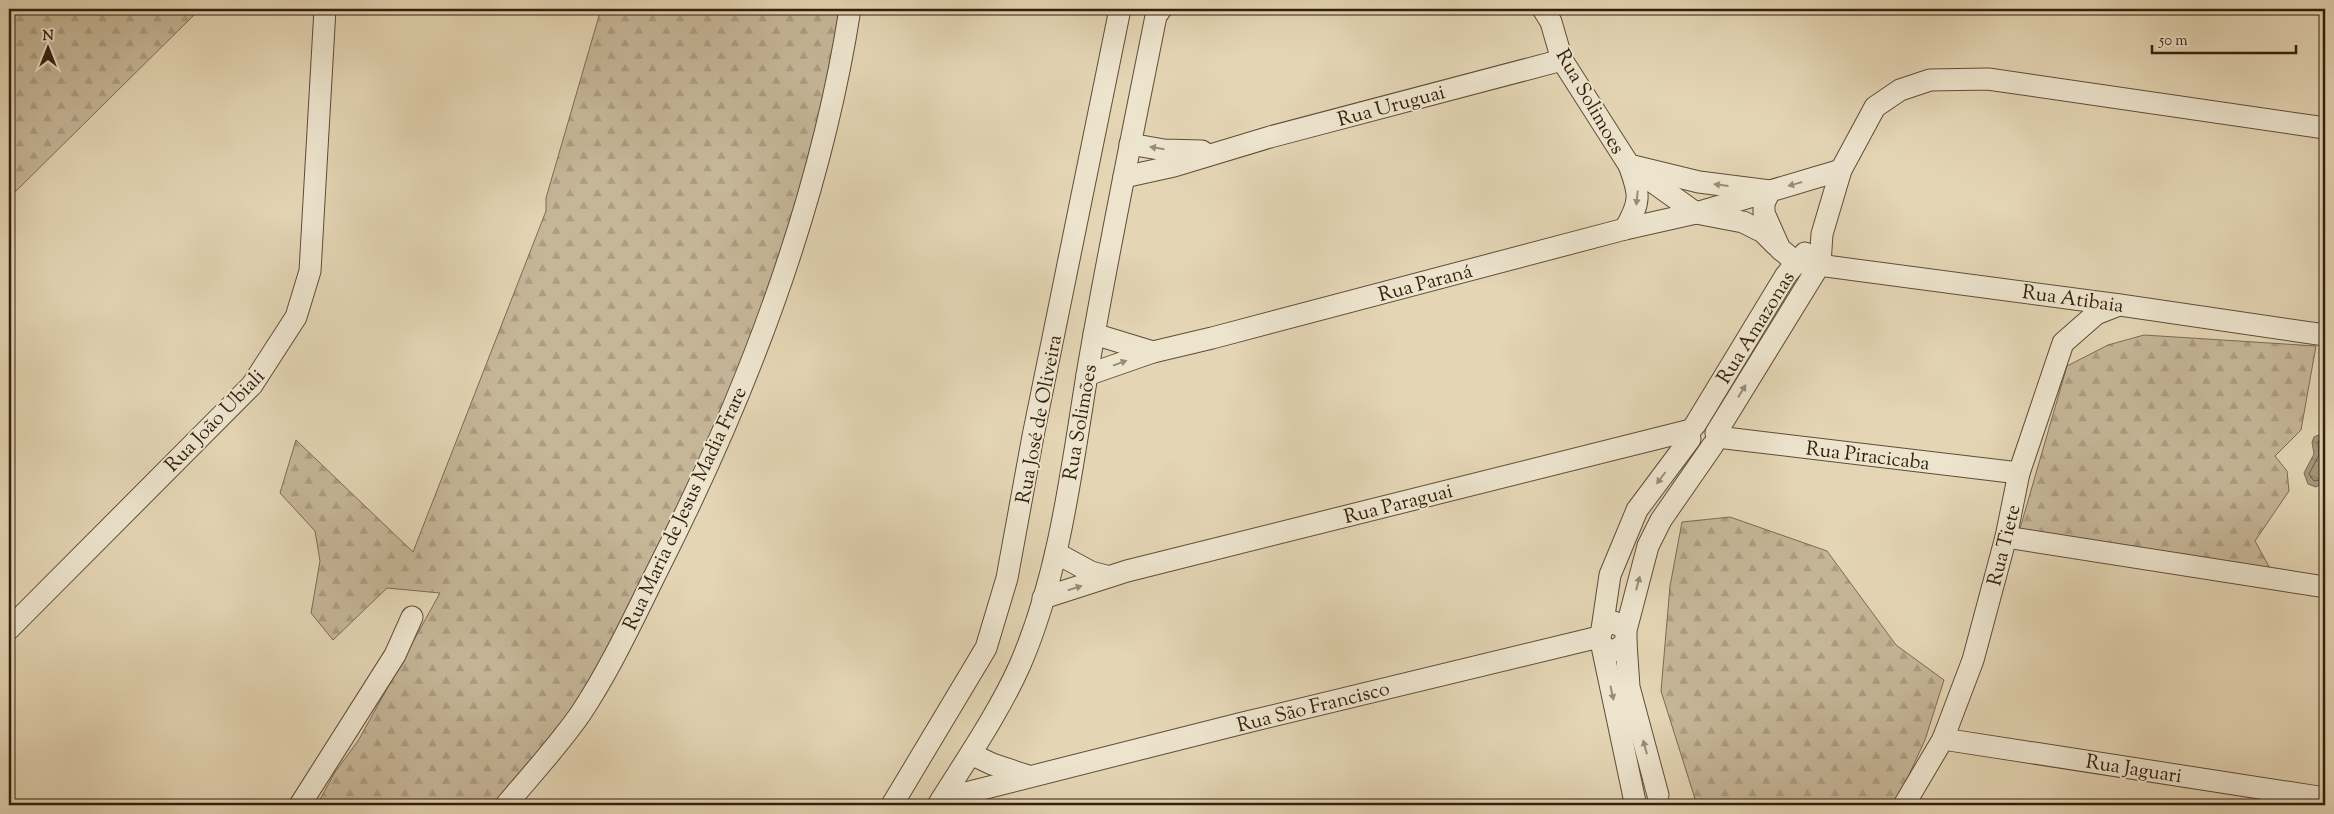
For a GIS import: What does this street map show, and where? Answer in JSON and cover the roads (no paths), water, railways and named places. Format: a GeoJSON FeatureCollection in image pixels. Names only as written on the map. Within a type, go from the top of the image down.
{"type":"FeatureCollection","features":[{"type":"Feature","properties":{"kind":"street","name":"Rua João Ubiali"},"geometry":{"type":"LineString","coordinates":[[9,629],[252,385],[296,318],[310,271],[325,9]]}},
{"type":"Feature","properties":{"kind":"street","name":"Rua Maria de Jesus Madia Frare"},"geometry":{"type":"LineString","coordinates":[[506,805],[581,713],[654,578],[722,436],[751,364],[791,248],[828,127],[850,9]]}},
{"type":"Feature","properties":{"kind":"street","name":"Rua José de Oliveira"},"geometry":{"type":"LineString","coordinates":[[892,805],[986,648],[1007,578],[1033,436],[1120,9]]}},
{"type":"Feature","properties":{"kind":"street","name":"Rua Solimoes"},"geometry":{"type":"LineString","coordinates":[[1543,9],[1551,22],[1562,60],[1629,165],[1696,213]]}},
{"type":"Feature","properties":{"kind":"street","name":"Rua Solimões"},"geometry":{"type":"LineString","coordinates":[[940,802],[971,754],[1019,666],[1043,598],[1056,553],[1094,334],[1130,144],[1159,12]]}},
{"type":"Feature","properties":{"kind":"street","name":"Rua Uruguai"},"geometry":{"type":"LineString","coordinates":[[1124,177],[1174,166],[1219,151],[1562,60]]}},
{"type":"Feature","properties":{"kind":"street","name":"Rua Amazonas"},"geometry":{"type":"LineString","coordinates":[[1661,802],[1629,687],[1626,637],[1648,546],[1661,520],[1716,438],[1820,264],[1822,234],[1841,170],[1875,107],[1900,90],[1930,80],[1988,79],[2325,128]]}},
{"type":"Feature","properties":{"kind":"street","name":"Rua Uruguai"},"geometry":{"type":"LineString","coordinates":[[1130,144],[1164,150],[1219,151]]}},
{"type":"Feature","properties":{"kind":"street","name":"Rua Solimoes"},"geometry":{"type":"LineString","coordinates":[[1629,165],[1699,182],[1770,191]]}},
{"type":"Feature","properties":{"kind":"street"},"geometry":{"type":"LineString","coordinates":[[1625,229],[1635,211],[1638,191],[1629,165]]}},
{"type":"Feature","properties":{"kind":"street","name":"Rua Paraná"},"geometry":{"type":"LineString","coordinates":[[1087,375],[1153,352],[1625,229],[1696,213],[1841,170]]}},
{"type":"Feature","properties":{"kind":"street"},"geometry":{"type":"LineString","coordinates":[[1770,191],[1764,203],[1764,213],[1788,255]]}},
{"type":"Feature","properties":{"kind":"street","name":"Rua Paraná"},"geometry":{"type":"LineString","coordinates":[[1696,213],[1743,222],[1763,232],[1788,255]]}},
{"type":"Feature","properties":{"kind":"street","name":"Rua Amazonas"},"geometry":{"type":"LineString","coordinates":[[1634,803],[1601,637],[1610,575],[1637,510],[1692,432],[1786,275],[1788,255],[1822,234]]}},
{"type":"Feature","properties":{"kind":"street","name":"Rua Atibaia"},"geometry":{"type":"LineString","coordinates":[[1788,255],[1820,264],[2325,335]]}},
{"type":"Feature","properties":{"kind":"street","name":"Rua Tiete"},"geometry":{"type":"LineString","coordinates":[[1904,805],[1943,739],[1973,660],[2006,537],[2019,473],[2063,343],[2096,314],[2120,305]]}},
{"type":"Feature","properties":{"kind":"street"},"geometry":{"type":"LineString","coordinates":[[1094,334],[1153,352]]}},
{"type":"Feature","properties":{"kind":"street"},"geometry":{"type":"LineString","coordinates":[[1692,432],[1693,446],[1701,450],[1716,438]]}},
{"type":"Feature","properties":{"kind":"street","name":"Rua Paraguai"},"geometry":{"type":"LineString","coordinates":[[1043,598],[1106,576],[1692,432]]}},
{"type":"Feature","properties":{"kind":"street","name":"Rua Piracicaba"},"geometry":{"type":"LineString","coordinates":[[1716,438],[2019,473]]}},
{"type":"Feature","properties":{"kind":"street"},"geometry":{"type":"LineString","coordinates":[[2006,537],[2325,586]]}},
{"type":"Feature","properties":{"kind":"street"},"geometry":{"type":"LineString","coordinates":[[1056,553],[1091,572],[1106,576]]}},
{"type":"Feature","properties":{"kind":"street"},"geometry":{"type":"LineString","coordinates":[[300,805],[395,655],[412,617]]}},
{"type":"Feature","properties":{"kind":"street","name":"Rua São Francisco"},"geometry":{"type":"LineString","coordinates":[[940,802],[1028,776],[1601,637],[1614,622],[1626,637]]}},
{"type":"Feature","properties":{"kind":"street","name":"Rua Jaguari"},"geometry":{"type":"LineString","coordinates":[[1943,739],[2325,798]]}},
{"type":"Feature","properties":{"kind":"street"},"geometry":{"type":"LineString","coordinates":[[971,754],[992,764],[1028,776]]}},
{"type":"Feature","properties":{"kind":"street"},"geometry":{"type":"LineString","coordinates":[[1634,803],[1640,794],[1645,792],[1661,802]]}},
{"type":"Feature","properties":{"kind":"water"},"geometry":{"type":"Polygon","coordinates":[[[2321,434],[2325,435],[2325,482],[2316,487],[2308,484],[2304,473],[2314,454],[2312,442],[2314,437],[2321,434]]]}}]}
